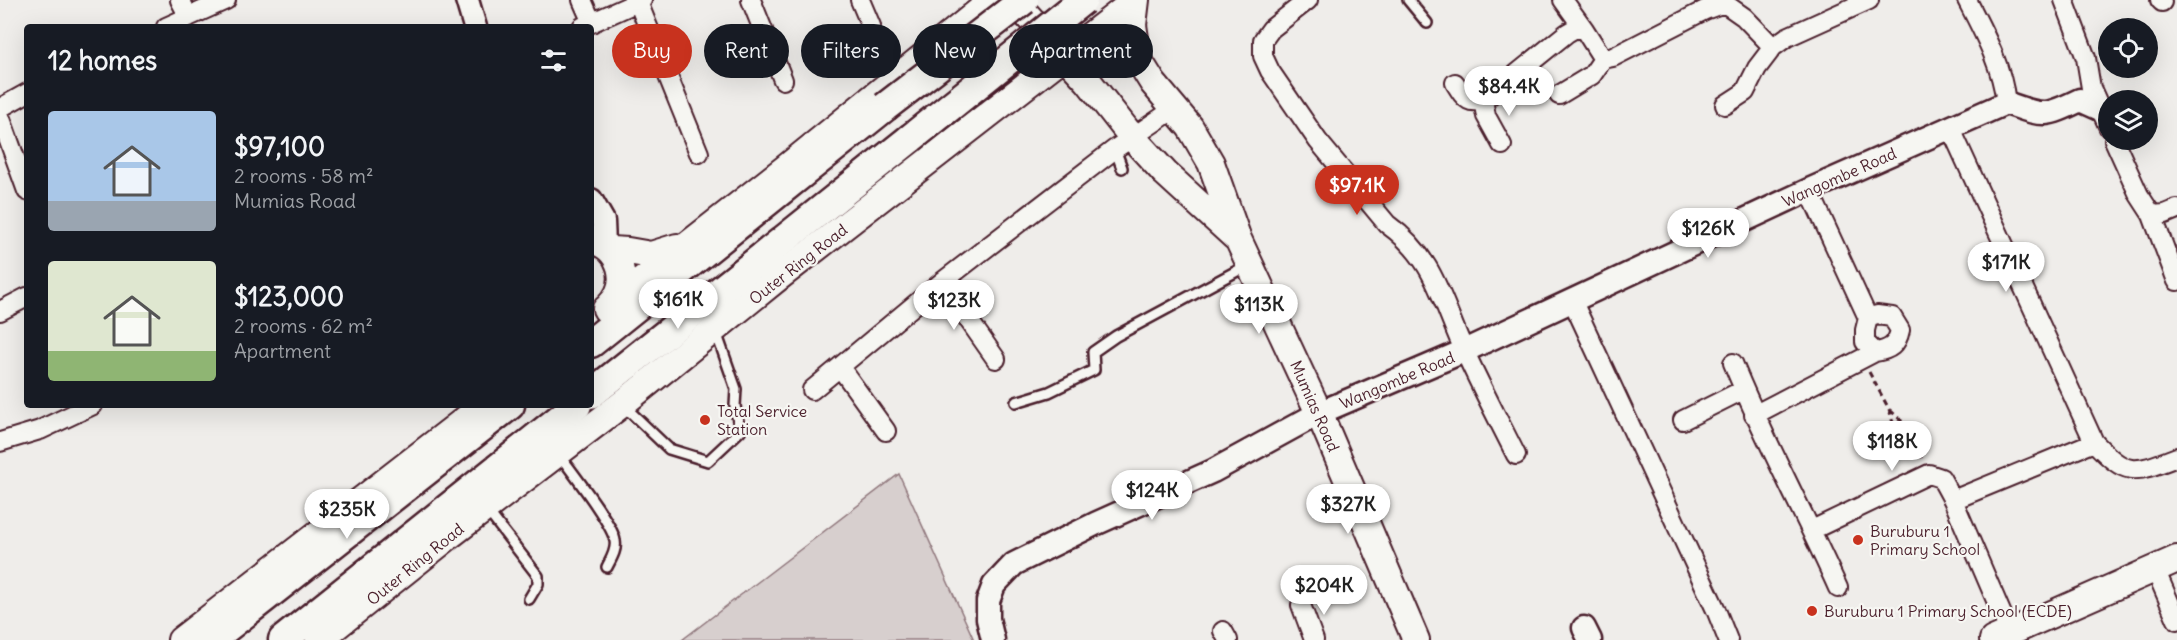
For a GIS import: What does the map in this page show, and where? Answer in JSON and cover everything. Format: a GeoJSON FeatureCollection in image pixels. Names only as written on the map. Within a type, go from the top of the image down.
{"type":"FeatureCollection","features":[{"type":"Feature","properties":{"kind":"main road"},"geometry":{"type":"LineString","coordinates":[[598,311],[694,239],[993,0]]}},
{"type":"Feature","properties":{"kind":"main road","name":"Outer Ring Road"},"geometry":{"type":"LineString","coordinates":[[594,392],[1083,0]]}},
{"type":"Feature","properties":{"kind":"main road","name":"Outer Ring Road"},"geometry":{"type":"LineString","coordinates":[[1104,24],[1136,0]]}},
{"type":"Feature","properties":{"kind":"main road","name":"Mumias Road"},"geometry":{"type":"LineString","coordinates":[[1136,0],[1133,25],[1138,59],[1153,83],[1190,127],[1211,163],[1238,239],[1319,413],[1416,640]]}},
{"type":"Feature","properties":{"kind":"main road"},"geometry":{"type":"LineString","coordinates":[[594,342],[1019,2]]}},
{"type":"Feature","properties":{"kind":"main road","name":"Mumias Road"},"geometry":{"type":"LineString","coordinates":[[1019,2],[1038,24]]}},
{"type":"Feature","properties":{"kind":"main road","name":"Outer Ring Road"},"geometry":{"type":"LineString","coordinates":[[319,640],[622,404],[1033,78]]}},
{"type":"Feature","properties":{"kind":"main road","name":"Mumias Road"},"geometry":{"type":"LineString","coordinates":[[1085,78],[1123,143],[1165,173],[1238,239]]}},
{"type":"Feature","properties":{"kind":"main road"},"geometry":{"type":"LineString","coordinates":[[602,245],[651,255],[659,254],[694,239]]}},
{"type":"Feature","properties":{"kind":"main road"},"geometry":{"type":"LineString","coordinates":[[598,311],[615,299],[621,287],[622,274],[619,262],[602,245]]}},
{"type":"Feature","properties":{"kind":"main road"},"geometry":{"type":"LineString","coordinates":[[181,640],[480,408]]}},
{"type":"Feature","properties":{"kind":"main road"},"geometry":{"type":"LineString","coordinates":[[211,640],[506,408]]}},
{"type":"Feature","properties":{"kind":"main road","name":"Outer Ring Road"},"geometry":{"type":"LineString","coordinates":[[283,640],[573,408]]}},
{"type":"Feature","properties":{"kind":"main road"},"geometry":{"type":"LineString","coordinates":[[2002,636],[2166,564]]}},
{"type":"Feature","properties":{"kind":"street"},"geometry":{"type":"LineString","coordinates":[[180,0],[200,18]]}},
{"type":"Feature","properties":{"kind":"street"},"geometry":{"type":"LineString","coordinates":[[177,24],[200,18],[226,0]]}},
{"type":"Feature","properties":{"kind":"street"},"geometry":{"type":"LineString","coordinates":[[466,0],[474,24]]}},
{"type":"Feature","properties":{"kind":"street"},"geometry":{"type":"LineString","coordinates":[[582,0],[587,24]]}},
{"type":"Feature","properties":{"kind":"street"},"geometry":{"type":"LineString","coordinates":[[751,0],[783,80]]}},
{"type":"Feature","properties":{"kind":"street"},"geometry":{"type":"LineString","coordinates":[[860,0],[870,24]]}},
{"type":"Feature","properties":{"kind":"street"},"geometry":{"type":"LineString","coordinates":[[1308,0],[1271,29],[1263,40],[1263,56],[1270,71],[1318,141],[1387,224],[1401,233],[1417,251],[1432,273],[1464,351],[1516,455]]}},
{"type":"Feature","properties":{"kind":"street"},"geometry":{"type":"LineString","coordinates":[[1563,0],[1603,59]]}},
{"type":"Feature","properties":{"kind":"street"},"geometry":{"type":"LineString","coordinates":[[1725,105],[1745,92],[1757,68],[1773,47],[1787,37],[1869,0]]}},
{"type":"Feature","properties":{"kind":"street"},"geometry":{"type":"LineString","coordinates":[[1967,0],[2004,82],[2006,103],[2037,114],[2052,114],[2095,106],[2086,58],[2064,0]]}},
{"type":"Feature","properties":{"kind":"street"},"geometry":{"type":"LineString","coordinates":[[589,24],[640,1],[699,153]]}},
{"type":"Feature","properties":{"kind":"street"},"geometry":{"type":"LineString","coordinates":[[1559,95],[1592,75],[1603,59],[1613,57],[1724,1],[1744,17],[1773,47]]}},
{"type":"Feature","properties":{"kind":"street"},"geometry":{"type":"LineString","coordinates":[[1455,83],[1464,97],[1472,102],[1483,100],[1566,33],[1584,28]]}},
{"type":"Feature","properties":{"kind":"street"},"geometry":{"type":"LineString","coordinates":[[0,108],[24,95]]}},
{"type":"Feature","properties":{"kind":"street"},"geometry":{"type":"LineString","coordinates":[[1483,100],[1486,116],[1502,145]]}},
{"type":"Feature","properties":{"kind":"street","name":"Wangombe Road"},"geometry":{"type":"LineString","coordinates":[[993,640],[988,619],[988,601],[994,585],[1014,564],[1095,524],[1213,471],[1319,413],[1464,351],[1809,190],[2006,103]]}},
{"type":"Feature","properties":{"kind":"street"},"geometry":{"type":"LineString","coordinates":[[812,390],[942,282],[1123,143],[1174,109]]}},
{"type":"Feature","properties":{"kind":"street"},"geometry":{"type":"LineString","coordinates":[[0,116],[24,183]]}},
{"type":"Feature","properties":{"kind":"street"},"geometry":{"type":"LineString","coordinates":[[1951,129],[2094,442],[2112,461],[2122,468],[2135,471],[2177,458]]}},
{"type":"Feature","properties":{"kind":"street"},"geometry":{"type":"LineString","coordinates":[[2119,150],[2139,195],[2152,214],[2177,281]]}},
{"type":"Feature","properties":{"kind":"street"},"geometry":{"type":"LineString","coordinates":[[1809,190],[1868,318],[1865,330],[1868,356]]}},
{"type":"Feature","properties":{"kind":"street"},"geometry":{"type":"LineString","coordinates":[[594,205],[603,221],[602,245]]}},
{"type":"Feature","properties":{"kind":"street"},"geometry":{"type":"LineString","coordinates":[[2152,214],[2165,214],[2177,209]]}},
{"type":"Feature","properties":{"kind":"street"},"geometry":{"type":"LineString","coordinates":[[942,282],[996,359]]}},
{"type":"Feature","properties":{"kind":"street"},"geometry":{"type":"LineString","coordinates":[[0,311],[24,299]]}},
{"type":"Feature","properties":{"kind":"street"},"geometry":{"type":"LineString","coordinates":[[1572,300],[1728,640]]}},
{"type":"Feature","properties":{"kind":"street"},"geometry":{"type":"LineString","coordinates":[[1754,415],[1868,356],[1887,350],[1898,341],[1900,330],[1892,317],[1877,315],[1868,318]]}},
{"type":"Feature","properties":{"kind":"street"},"geometry":{"type":"LineString","coordinates":[[1733,363],[1754,415],[1812,530],[1838,588]]}},
{"type":"Feature","properties":{"kind":"street"},"geometry":{"type":"LineString","coordinates":[[840,367],[886,431]]}},
{"type":"Feature","properties":{"kind":"street"},"geometry":{"type":"LineString","coordinates":[[1683,420],[1743,390]]}},
{"type":"Feature","properties":{"kind":"street"},"geometry":{"type":"LineString","coordinates":[[0,442],[39,430],[87,408]]}},
{"type":"Feature","properties":{"kind":"street"},"geometry":{"type":"LineString","coordinates":[[1953,500],[2094,442]]}},
{"type":"Feature","properties":{"kind":"street"},"geometry":{"type":"LineString","coordinates":[[1812,530],[1929,474],[1941,478],[1953,500],[2002,636]]}},
{"type":"Feature","properties":{"kind":"street"},"geometry":{"type":"LineString","coordinates":[[2166,564],[2177,620]]}},
{"type":"Feature","properties":{"kind":"street"},"geometry":{"type":"LineString","coordinates":[[1301,605],[1314,640]]}},
{"type":"Feature","properties":{"kind":"lane"},"geometry":{"type":"LineString","coordinates":[[1408,0],[1427,23]]}},
{"type":"Feature","properties":{"kind":"lane"},"geometry":{"type":"LineString","coordinates":[[1122,168],[1123,143]]}},
{"type":"Feature","properties":{"kind":"lane"},"geometry":{"type":"LineString","coordinates":[[1016,402],[1049,392],[1094,370],[1094,352],[1116,336],[1250,264]]}},
{"type":"Feature","properties":{"kind":"lane"},"geometry":{"type":"LineString","coordinates":[[622,404],[669,449],[708,460],[740,431],[735,406],[736,389],[714,329]]}},
{"type":"Feature","properties":{"kind":"lane"},"geometry":{"type":"LineString","coordinates":[[558,453],[609,525],[615,539],[615,549],[607,567]]}},
{"type":"Feature","properties":{"kind":"lane"},"geometry":{"type":"LineString","coordinates":[[486,508],[538,576],[538,584],[529,599]]}},
{"type":"Feature","properties":{"kind":"path"},"geometry":{"type":"LineString","coordinates":[[1868,356],[1893,423],[1888,430],[1876,436]]}},
{"type":"Feature","properties":{"kind":"path"},"geometry":{"type":"LineString","coordinates":[[1889,409],[1906,425],[1929,474]]}},
{"type":"Feature","properties":{"kind":"shaded area"},"geometry":{"type":"Polygon","coordinates":[[[899,474],[974,640],[682,640],[899,474]]]}},
{"type":"Feature","properties":{"kind":"place","name":"Total Service Station"},"geometry":{"type":"Point","coordinates":[705,420]}},
{"type":"Feature","properties":{"kind":"place","name":"Buruburu 1 Primary School"},"geometry":{"type":"Point","coordinates":[1858,540]}},
{"type":"Feature","properties":{"kind":"place","name":"Buruburu 1 Primary School (ECDE)"},"geometry":{"type":"Point","coordinates":[1812,611]}}]}
